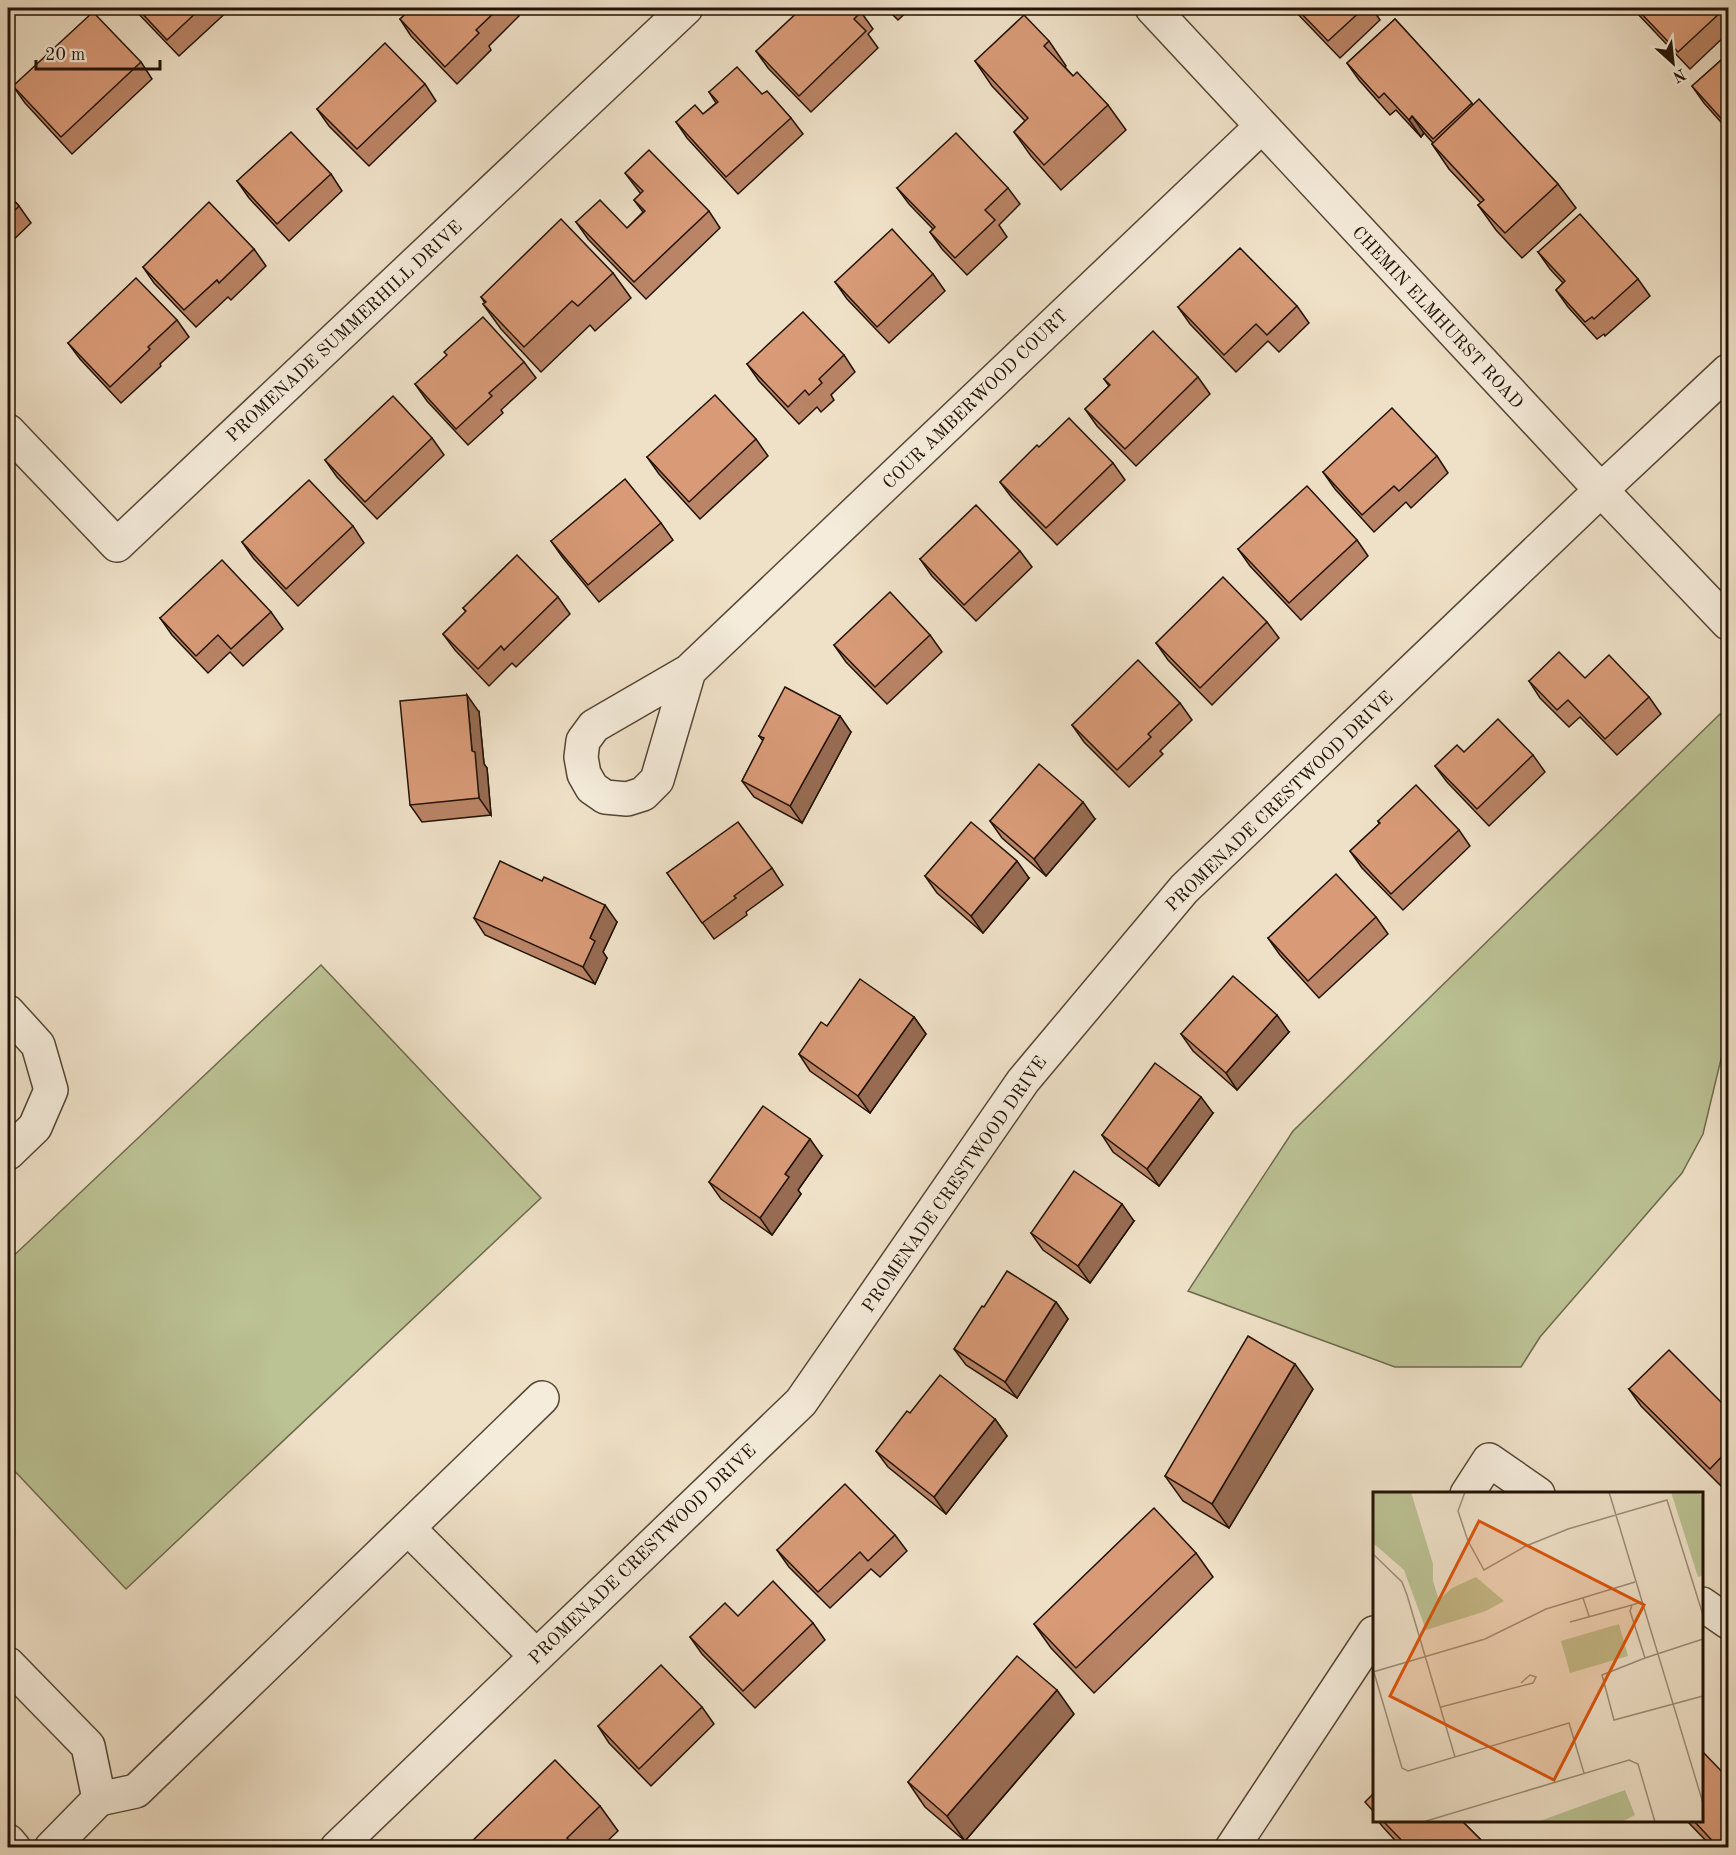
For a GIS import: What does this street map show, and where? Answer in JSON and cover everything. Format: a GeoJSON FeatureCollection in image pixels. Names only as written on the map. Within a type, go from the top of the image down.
{"type":"FeatureCollection","features":[{"type":"Feature","properties":{"kind":"street","name":"PROMENADE SUMMERHILL DRIVE"},"geometry":{"type":"LineString","coordinates":[[8,431],[117,545],[686,8]]}},
{"type":"Feature","properties":{"kind":"street","name":"CHEMIN ELMHURST ROAD"},"geometry":{"type":"LineString","coordinates":[[1152,8],[1600,490],[1728,622]]}},
{"type":"Feature","properties":{"kind":"street","name":"COUR AMBERWOOD COURT"},"geometry":{"type":"LineString","coordinates":[[689,671],[1261,127]]}},
{"type":"Feature","properties":{"kind":"street","name":"PROMENADE CRESTWOOD DRIVE"},"geometry":{"type":"LineString","coordinates":[[337,1848],[801,1402],[1023,1082],[1184,889],[1600,490],[1728,371]]}},
{"type":"Feature","properties":{"kind":"street"},"geometry":{"type":"LineString","coordinates":[[8,1012],[38,1045],[51,1090],[35,1126],[8,1154]]}},
{"type":"Feature","properties":{"kind":"street"},"geometry":{"type":"LineString","coordinates":[[51,1848],[99,1799],[136,1791],[542,1398]]}},
{"type":"Feature","properties":{"kind":"street"},"geometry":{"type":"LineString","coordinates":[[1468,1492],[1489,1460],[1535,1492]]}},
{"type":"Feature","properties":{"kind":"street"},"geometry":{"type":"LineString","coordinates":[[408,1528],[536,1656]]}},
{"type":"Feature","properties":{"kind":"street"},"geometry":{"type":"LineString","coordinates":[[1703,1605],[1728,1622]]}},
{"type":"Feature","properties":{"kind":"street"},"geometry":{"type":"LineString","coordinates":[[1232,1848],[1373,1636]]}},
{"type":"Feature","properties":{"kind":"street"},"geometry":{"type":"LineString","coordinates":[[8,1664],[88,1746],[99,1799]]}},
{"type":"Feature","properties":{"kind":"street"},"geometry":{"type":"LineString","coordinates":[[8,1841],[14,1848]]}},
{"type":"Feature","properties":{"kind":"green space"},"geometry":{"type":"Polygon","coordinates":[[[1720,714],[1728,723],[1728,1030],[1703,1134],[1682,1173],[1540,1337],[1521,1367],[1395,1367],[1188,1291],[1293,1131],[1720,714]]]}},
{"type":"Feature","properties":{"kind":"green space"},"geometry":{"type":"Polygon","coordinates":[[[321,965],[541,1198],[126,1589],[8,1464],[8,1261],[321,965]]]}},
{"type":"Feature","properties":{"kind":"building"},"geometry":{"type":"Polygon","coordinates":[[[137,8],[201,8],[167,40],[137,8]]]}},
{"type":"Feature","properties":{"kind":"building"},"geometry":{"type":"Polygon","coordinates":[[[412,8],[499,8],[476,30],[479,33],[445,67],[400,19],[412,8]]]}},
{"type":"Feature","properties":{"kind":"building"},"geometry":{"type":"Polygon","coordinates":[[[802,8],[857,8],[861,12],[854,19],[866,31],[799,96],[756,51],[802,8]]]}},
{"type":"Feature","properties":{"kind":"building"},"geometry":{"type":"Polygon","coordinates":[[[1296,8],[1364,8],[1328,41],[1296,8]]]}},
{"type":"Feature","properties":{"kind":"building"},"geometry":{"type":"Polygon","coordinates":[[[1636,8],[1719,8],[1722,11],[1678,52],[1636,8]]]}},
{"type":"Feature","properties":{"kind":"building"},"geometry":{"type":"Polygon","coordinates":[[[93,12],[141,62],[61,137],[13,86],[93,12]]]}},
{"type":"Feature","properties":{"kind":"building"},"geometry":{"type":"Polygon","coordinates":[[[1024,15],[1049,41],[1044,46],[1073,76],[1077,72],[1108,105],[1044,165],[1014,132],[1028,118],[975,61],[1024,15]]]}},
{"type":"Feature","properties":{"kind":"building"},"geometry":{"type":"Polygon","coordinates":[[[1395,19],[1472,103],[1433,139],[1412,116],[1409,120],[1384,93],[1379,98],[1347,63],[1395,19]]]}},
{"type":"Feature","properties":{"kind":"building"},"geometry":{"type":"Polygon","coordinates":[[[385,43],[425,84],[357,149],[317,109],[385,43]]]}},
{"type":"Feature","properties":{"kind":"building"},"geometry":{"type":"Polygon","coordinates":[[[1728,54],[1728,126],[1692,86],[1728,54]]]}},
{"type":"Feature","properties":{"kind":"building"},"geometry":{"type":"Polygon","coordinates":[[[737,67],[762,94],[767,91],[791,118],[726,177],[676,122],[695,105],[703,114],[718,102],[709,92],[737,67]]]}},
{"type":"Feature","properties":{"kind":"building"},"geometry":{"type":"Polygon","coordinates":[[[1479,99],[1558,184],[1505,233],[1478,205],[1484,200],[1432,144],[1479,99]]]}},
{"type":"Feature","properties":{"kind":"building"},"geometry":{"type":"Polygon","coordinates":[[[291,132],[331,174],[277,224],[237,181],[291,132]]]}},
{"type":"Feature","properties":{"kind":"building"},"geometry":{"type":"Polygon","coordinates":[[[956,133],[1008,188],[985,210],[995,220],[955,258],[930,232],[935,227],[897,188],[956,133]]]}},
{"type":"Feature","properties":{"kind":"building"},"geometry":{"type":"Polygon","coordinates":[[[649,150],[709,211],[634,282],[576,222],[600,200],[627,228],[645,211],[634,200],[643,191],[625,173],[649,150]]]}},
{"type":"Feature","properties":{"kind":"building"},"geometry":{"type":"Polygon","coordinates":[[[8,194],[19,206],[8,217],[8,194]]]}},
{"type":"Feature","properties":{"kind":"building"},"geometry":{"type":"Polygon","coordinates":[[[209,202],[254,249],[219,283],[217,280],[184,310],[143,267],[209,202]]]}},
{"type":"Feature","properties":{"kind":"building"},"geometry":{"type":"Polygon","coordinates":[[[1580,214],[1638,279],[1594,319],[1592,317],[1585,322],[1556,290],[1565,281],[1538,252],[1580,214]]]}},
{"type":"Feature","properties":{"kind":"building"},"geometry":{"type":"Polygon","coordinates":[[[561,219],[613,273],[578,306],[572,301],[524,347],[483,304],[486,302],[481,297],[561,219]]]}},
{"type":"Feature","properties":{"kind":"building"},"geometry":{"type":"Polygon","coordinates":[[[892,229],[933,274],[877,327],[835,282],[892,229]]]}},
{"type":"Feature","properties":{"kind":"building"},"geometry":{"type":"Polygon","coordinates":[[[1240,248],[1297,306],[1267,335],[1256,324],[1224,355],[1178,307],[1240,248]]]}},
{"type":"Feature","properties":{"kind":"building"},"geometry":{"type":"Polygon","coordinates":[[[136,278],[177,320],[110,387],[68,343],[136,278]]]}},
{"type":"Feature","properties":{"kind":"building"},"geometry":{"type":"Polygon","coordinates":[[[803,312],[844,355],[819,379],[822,383],[809,395],[805,390],[788,407],[747,364],[803,312]]]}},
{"type":"Feature","properties":{"kind":"building"},"geometry":{"type":"Polygon","coordinates":[[[483,317],[524,362],[489,393],[492,396],[456,429],[415,384],[447,355],[444,352],[483,317]]]}},
{"type":"Feature","properties":{"kind":"building"},"geometry":{"type":"Polygon","coordinates":[[[1153,331],[1198,377],[1125,449],[1085,409],[1110,385],[1104,379],[1153,331]]]}},
{"type":"Feature","properties":{"kind":"building"},"geometry":{"type":"Polygon","coordinates":[[[715,395],[756,439],[689,502],[647,457],[715,395]]]}},
{"type":"Feature","properties":{"kind":"building"},"geometry":{"type":"Polygon","coordinates":[[[393,396],[432,438],[365,502],[325,460],[393,396]]]}},
{"type":"Feature","properties":{"kind":"building"},"geometry":{"type":"Polygon","coordinates":[[[1392,408],[1437,456],[1399,491],[1394,486],[1362,515],[1323,472],[1392,408]]]}},
{"type":"Feature","properties":{"kind":"building"},"geometry":{"type":"Polygon","coordinates":[[[1069,418],[1113,463],[1046,528],[1000,482],[1037,445],[1039,447],[1069,418]]]}},
{"type":"Feature","properties":{"kind":"building"},"geometry":{"type":"Polygon","coordinates":[[[625,479],[661,523],[588,585],[551,541],[625,479]]]}},
{"type":"Feature","properties":{"kind":"building"},"geometry":{"type":"Polygon","coordinates":[[[309,480],[353,526],[286,589],[242,542],[309,480]]]}},
{"type":"Feature","properties":{"kind":"building"},"geometry":{"type":"Polygon","coordinates":[[[1307,486],[1357,540],[1289,603],[1238,549],[1307,486]]]}},
{"type":"Feature","properties":{"kind":"building"},"geometry":{"type":"Polygon","coordinates":[[[976,505],[1020,551],[964,605],[920,559],[976,505]]]}},
{"type":"Feature","properties":{"kind":"building"},"geometry":{"type":"Polygon","coordinates":[[[517,555],[558,597],[504,650],[501,646],[478,669],[443,634],[466,611],[463,608],[517,555]]]}},
{"type":"Feature","properties":{"kind":"building"},"geometry":{"type":"Polygon","coordinates":[[[222,560],[271,612],[231,649],[218,635],[196,656],[160,618],[222,560]]]}},
{"type":"Feature","properties":{"kind":"building"},"geometry":{"type":"Polygon","coordinates":[[[1223,577],[1267,622],[1200,688],[1156,643],[1223,577]]]}},
{"type":"Feature","properties":{"kind":"building"},"geometry":{"type":"Polygon","coordinates":[[[890,592],[930,635],[875,687],[834,645],[890,592]]]}},
{"type":"Feature","properties":{"kind":"building"},"geometry":{"type":"Polygon","coordinates":[[[1559,652],[1585,678],[1609,655],[1649,697],[1605,739],[1568,700],[1557,710],[1529,681],[1559,652]]]}},
{"type":"Feature","properties":{"kind":"building"},"geometry":{"type":"Polygon","coordinates":[[[1138,660],[1180,703],[1148,734],[1151,737],[1117,770],[1072,725],[1138,660]]]}},
{"type":"Feature","properties":{"kind":"building"},"geometry":{"type":"Polygon","coordinates":[[[785,687],[840,716],[790,806],[742,781],[764,738],[759,736],[785,687]]]}},
{"type":"Feature","properties":{"kind":"building"},"geometry":{"type":"Polygon","coordinates":[[[467,695],[479,798],[410,805],[400,701],[467,695]]]}},
{"type":"Feature","properties":{"kind":"building"},"geometry":{"type":"Polygon","coordinates":[[[1498,719],[1533,755],[1477,809],[1435,766],[1457,745],[1464,752],[1498,719]]]}},
{"type":"Feature","properties":{"kind":"building"},"geometry":{"type":"Polygon","coordinates":[[[1039,764],[1083,802],[1034,859],[990,821],[1039,764]]]}},
{"type":"Feature","properties":{"kind":"building"},"geometry":{"type":"Polygon","coordinates":[[[1416,785],[1459,830],[1391,894],[1350,851],[1416,785]]]}},
{"type":"Feature","properties":{"kind":"building"},"geometry":{"type":"Polygon","coordinates":[[[738,822],[772,868],[702,923],[667,873],[738,822]]]}},
{"type":"Feature","properties":{"kind":"building"},"geometry":{"type":"Polygon","coordinates":[[[971,822],[1017,861],[971,916],[925,876],[971,822]]]}},
{"type":"Feature","properties":{"kind":"building"},"geometry":{"type":"Polygon","coordinates":[[[500,861],[542,881],[544,877],[605,905],[590,938],[595,941],[583,967],[474,918],[500,861]]]}},
{"type":"Feature","properties":{"kind":"building"},"geometry":{"type":"Polygon","coordinates":[[[1336,874],[1376,917],[1308,981],[1268,938],[1336,874]]]}},
{"type":"Feature","properties":{"kind":"building"},"geometry":{"type":"Polygon","coordinates":[[[1233,976],[1277,1015],[1226,1073],[1181,1034],[1233,976]]]}},
{"type":"Feature","properties":{"kind":"building"},"geometry":{"type":"Polygon","coordinates":[[[860,979],[914,1017],[858,1096],[799,1054],[821,1022],[827,1026],[860,979]]]}},
{"type":"Feature","properties":{"kind":"building"},"geometry":{"type":"Polygon","coordinates":[[[1155,1063],[1201,1097],[1147,1169],[1102,1135],[1155,1063]]]}},
{"type":"Feature","properties":{"kind":"building"},"geometry":{"type":"Polygon","coordinates":[[[763,1106],[810,1139],[785,1174],[789,1177],[760,1218],[709,1182],[763,1106]]]}},
{"type":"Feature","properties":{"kind":"building"},"geometry":{"type":"Polygon","coordinates":[[[1074,1171],[1122,1204],[1078,1266],[1031,1233],[1074,1171]]]}},
{"type":"Feature","properties":{"kind":"building"},"geometry":{"type":"Polygon","coordinates":[[[1007,1271],[1056,1302],[1005,1382],[954,1349],[1007,1271]]]}},
{"type":"Feature","properties":{"kind":"building"},"geometry":{"type":"Polygon","coordinates":[[[1248,1336],[1295,1364],[1212,1504],[1165,1476],[1248,1336]]]}},
{"type":"Feature","properties":{"kind":"building"},"geometry":{"type":"Polygon","coordinates":[[[1669,1350],[1728,1409],[1728,1450],[1710,1469],[1629,1389],[1669,1350]]]}},
{"type":"Feature","properties":{"kind":"building"},"geometry":{"type":"Polygon","coordinates":[[[940,1375],[995,1419],[934,1497],[876,1451],[907,1411],[910,1413],[940,1375]]]}},
{"type":"Feature","properties":{"kind":"building"},"geometry":{"type":"Polygon","coordinates":[[[845,1484],[895,1535],[868,1561],[860,1552],[818,1592],[777,1550],[845,1484]]]}},
{"type":"Feature","properties":{"kind":"building"},"geometry":{"type":"Polygon","coordinates":[[[1154,1508],[1196,1553],[1076,1668],[1034,1624],[1154,1508]]]}},
{"type":"Feature","properties":{"kind":"building"},"geometry":{"type":"Polygon","coordinates":[[[773,1581],[813,1623],[743,1691],[690,1637],[725,1603],[738,1616],[773,1581]]]}},
{"type":"Feature","properties":{"kind":"building"},"geometry":{"type":"Polygon","coordinates":[[[1017,1656],[1057,1690],[947,1816],[908,1782],[1017,1656]]]}},
{"type":"Feature","properties":{"kind":"building"},"geometry":{"type":"Polygon","coordinates":[[[661,1665],[702,1707],[639,1769],[598,1726],[661,1665]]]}},
{"type":"Feature","properties":{"kind":"building"},"geometry":{"type":"Polygon","coordinates":[[[1703,1752],[1728,1778],[1728,1848],[1719,1848],[1695,1822],[1703,1822],[1703,1752]]]}},
{"type":"Feature","properties":{"kind":"building"},"geometry":{"type":"Polygon","coordinates":[[[555,1760],[600,1806],[567,1838],[576,1848],[465,1848],[555,1760]]]}},
{"type":"Feature","properties":{"kind":"building"},"geometry":{"type":"Polygon","coordinates":[[[1373,1794],[1373,1811],[1365,1802],[1373,1794]]]}},
{"type":"Feature","properties":{"kind":"building"},"geometry":{"type":"Polygon","coordinates":[[[1384,1822],[1463,1822],[1486,1845],[1491,1841],[1498,1848],[1409,1848],[1384,1822]]]}}]}
